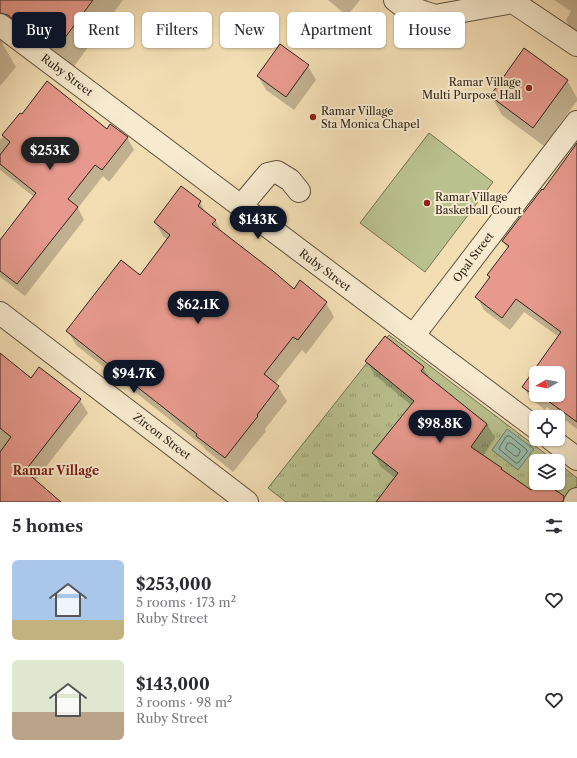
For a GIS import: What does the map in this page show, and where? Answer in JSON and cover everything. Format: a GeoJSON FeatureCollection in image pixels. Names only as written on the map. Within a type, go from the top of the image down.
{"type":"FeatureCollection","features":[{"type":"Feature","properties":{"kind":"street"},"geometry":{"type":"LineString","coordinates":[[395,0],[400,4],[435,16],[511,1],[577,45]]}},
{"type":"Feature","properties":{"kind":"street","name":"Ruby Street"},"geometry":{"type":"LineString","coordinates":[[0,25],[529,423]]}},
{"type":"Feature","properties":{"kind":"street","name":"Opal Street"},"geometry":{"type":"LineString","coordinates":[[413,336],[577,122]]}},
{"type":"Feature","properties":{"kind":"street"},"geometry":{"type":"LineString","coordinates":[[241,206],[268,174],[277,172],[290,180],[299,192]]}},
{"type":"Feature","properties":{"kind":"street","name":"Zircon Street"},"geometry":{"type":"LineString","coordinates":[[0,313],[247,502]]}},
{"type":"Feature","properties":{"kind":"street"},"geometry":{"type":"LineString","coordinates":[[560,446],[577,459]]}},
{"type":"Feature","properties":{"kind":"green space","name":"Ramar Village Basketball Court"},"geometry":{"type":"Polygon","coordinates":[[[429,133],[493,182],[425,272],[360,223],[429,133]]]}},
{"type":"Feature","properties":{"kind":"green space"},"geometry":{"type":"Polygon","coordinates":[[[389,335],[529,441],[529,446],[535,446],[546,454],[529,454],[529,490],[565,490],[565,469],[577,478],[577,485],[565,502],[286,502],[268,488],[389,335]]]}},
{"type":"Feature","properties":{"kind":"water"},"geometry":{"type":"Polygon","coordinates":[[[507,429],[534,449],[518,470],[492,450],[507,429]]]}},
{"type":"Feature","properties":{"kind":"building"},"geometry":{"type":"Polygon","coordinates":[[[0,0],[93,0],[84,12],[74,12],[74,26],[66,36],[66,12],[12,12],[12,18],[8,15],[0,13],[0,0]]]}},
{"type":"Feature","properties":{"kind":"building"},"geometry":{"type":"Polygon","coordinates":[[[280,44],[309,65],[286,97],[257,76],[277,48],[279,48],[280,44]]]}},
{"type":"Feature","properties":{"kind":"building","name":"Ramar Village Multi Purpose Hall"},"geometry":{"type":"Polygon","coordinates":[[[524,48],[568,80],[533,128],[490,96],[524,48]]]}},
{"type":"Feature","properties":{"kind":"building"},"geometry":{"type":"Polygon","coordinates":[[[47,81],[107,129],[110,124],[128,137],[102,170],[95,165],[68,199],[78,207],[17,284],[0,271],[0,240],[36,193],[0,164],[0,155],[10,142],[2,135],[20,113],[22,114],[47,81]]]}},
{"type":"Feature","properties":{"kind":"building"},"geometry":{"type":"Polygon","coordinates":[[[577,143],[577,422],[565,413],[565,410],[561,410],[550,402],[565,402],[565,366],[537,366],[561,332],[516,299],[502,318],[475,297],[490,277],[487,275],[509,246],[502,241],[542,189],[543,190],[577,143]]]}},
{"type":"Feature","properties":{"kind":"building"},"geometry":{"type":"Polygon","coordinates":[[[181,186],[201,201],[198,206],[216,220],[212,224],[294,289],[300,280],[327,302],[298,340],[293,337],[264,374],[279,386],[257,415],[258,416],[225,458],[196,436],[197,434],[66,331],[121,260],[140,275],[170,235],[154,222],[181,186]]]}},
{"type":"Feature","properties":{"kind":"building"},"geometry":{"type":"Polygon","coordinates":[[[385,336],[424,367],[421,371],[487,424],[471,447],[502,468],[501,469],[529,490],[555,490],[564,496],[563,502],[376,502],[398,473],[372,453],[414,401],[365,361],[385,336]]]}},
{"type":"Feature","properties":{"kind":"building"},"geometry":{"type":"Polygon","coordinates":[[[0,353],[31,378],[39,367],[81,399],[25,471],[61,502],[0,502],[0,452],[11,437],[0,428],[0,353]]]}},
{"type":"Feature","properties":{"kind":"building"},"geometry":{"type":"Polygon","coordinates":[[[529,377],[529,392],[522,387],[529,377]]]}},
{"type":"Feature","properties":{"kind":"place","name":"Ramar Village Multi Purpose Hall"},"geometry":{"type":"Point","coordinates":[529,88]}},
{"type":"Feature","properties":{"kind":"place","name":"Ramar Village Sta Monica Chapel"},"geometry":{"type":"Point","coordinates":[313,117]}},
{"type":"Feature","properties":{"kind":"place","name":"Ramar Village Basketball Court"},"geometry":{"type":"Point","coordinates":[427,203]}},
{"type":"Feature","properties":{"kind":"district","name":"Ramar Village"},"geometry":{"type":"Point","coordinates":[56,470]}}]}
